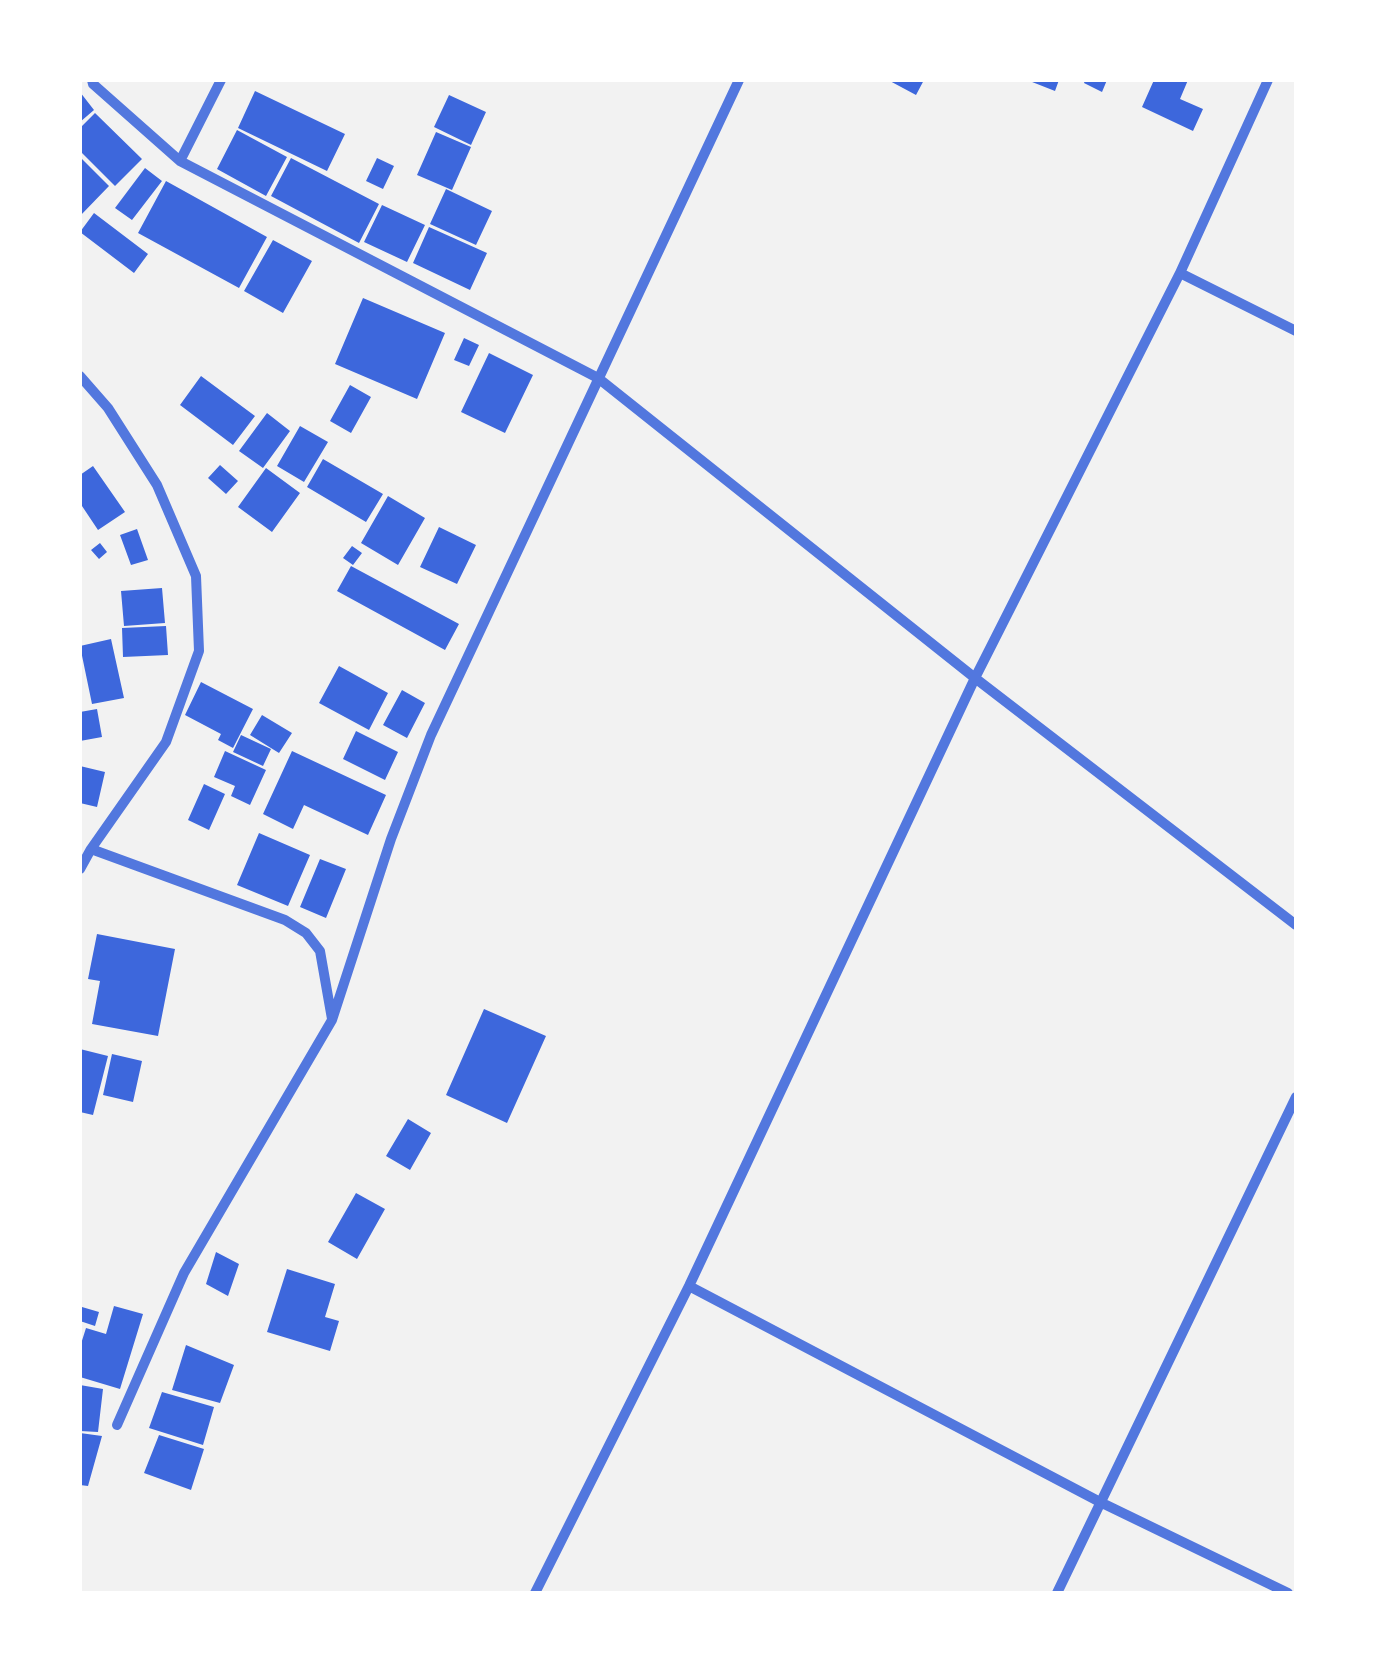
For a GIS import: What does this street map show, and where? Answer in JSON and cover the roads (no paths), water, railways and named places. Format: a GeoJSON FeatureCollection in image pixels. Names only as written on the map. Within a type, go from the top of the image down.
{"type":"FeatureCollection","features":[{"type":"Feature","properties":{"kind":"street"},"geometry":{"type":"LineString","coordinates":[[92,80],[180,161],[598,378],[1296,925]]}},
{"type":"Feature","properties":{"kind":"street"},"geometry":{"type":"LineString","coordinates":[[180,161],[221,80]]}},
{"type":"Feature","properties":{"kind":"street"},"geometry":{"type":"LineString","coordinates":[[118,1425],[184,1273],[332,1020],[431,735],[740,80]]}},
{"type":"Feature","properties":{"kind":"street"},"geometry":{"type":"LineString","coordinates":[[534,1593],[689,1286],[976,678],[1180,273],[1268,80]]}},
{"type":"Feature","properties":{"kind":"street"},"geometry":{"type":"LineString","coordinates":[[1180,273],[1296,331]]}},
{"type":"Feature","properties":{"kind":"street"},"geometry":{"type":"LineString","coordinates":[[80,376],[108,408],[157,485],[196,576],[199,651],[166,742],[80,869]]}},
{"type":"Feature","properties":{"kind":"street"},"geometry":{"type":"LineString","coordinates":[[91,849],[285,920],[306,933],[320,951],[332,1020]]}},
{"type":"Feature","properties":{"kind":"street"},"geometry":{"type":"LineString","coordinates":[[1057,1593],[1296,1097]]}},
{"type":"Feature","properties":{"kind":"street"},"geometry":{"type":"LineString","coordinates":[[689,1286],[1100,1502],[1288,1593]]}}]}
